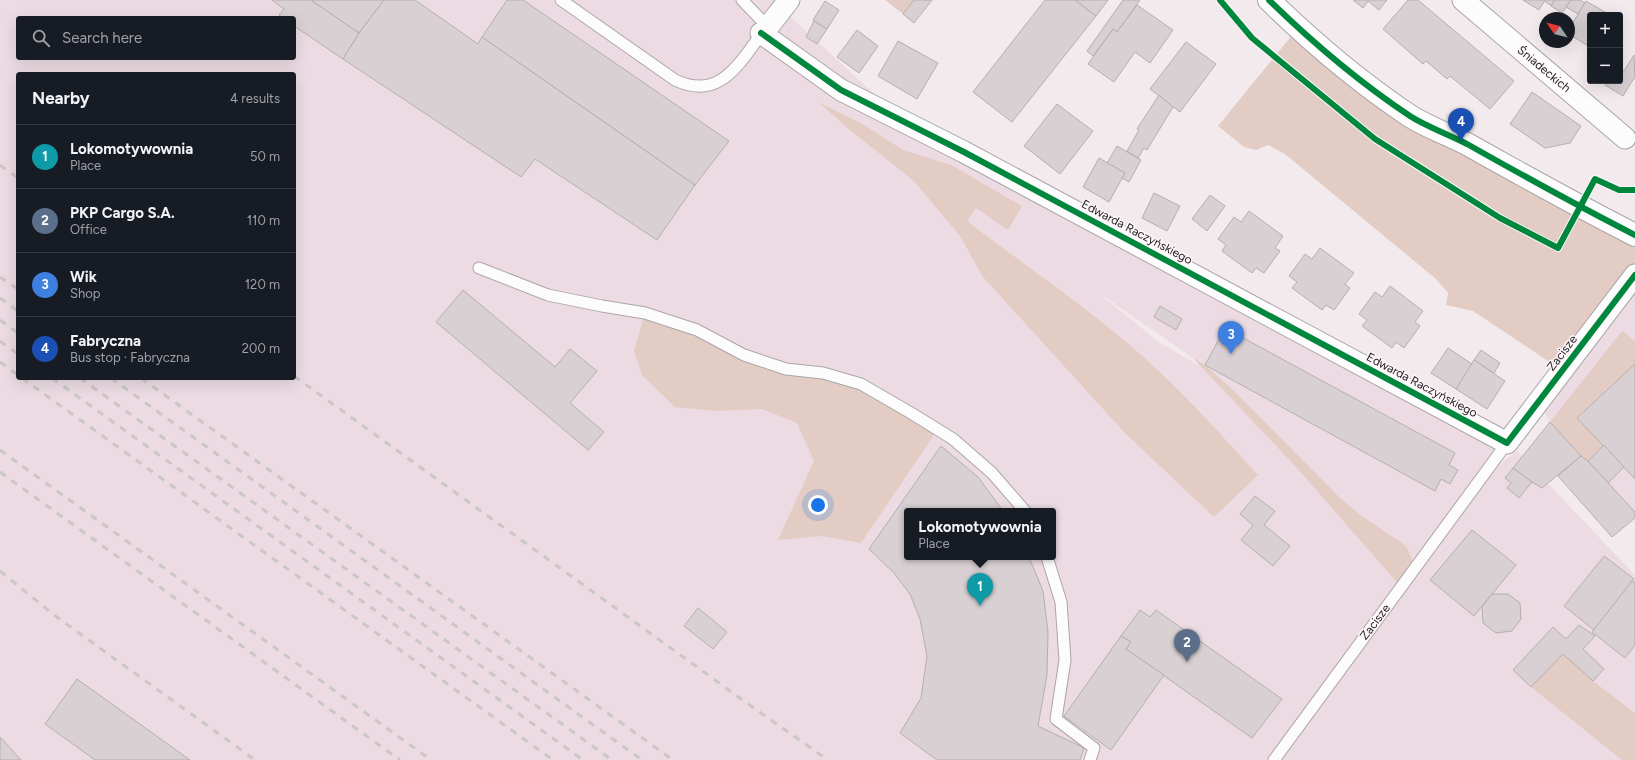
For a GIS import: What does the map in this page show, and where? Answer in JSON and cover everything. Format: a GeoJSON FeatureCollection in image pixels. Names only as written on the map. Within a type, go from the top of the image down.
{"type":"FeatureCollection","features":[{"type":"Feature","properties":{"kind":"street"},"geometry":{"type":"LineString","coordinates":[[765,30],[790,0]]}},
{"type":"Feature","properties":{"kind":"street"},"geometry":{"type":"LineString","coordinates":[[1269,0],[1298,28],[1357,78],[1411,117],[1461,141],[1580,207],[1635,235]]}},
{"type":"Feature","properties":{"kind":"street","name":"Śniadeckich"},"geometry":{"type":"LineString","coordinates":[[1463,0],[1625,138]]}},
{"type":"Feature","properties":{"kind":"street","name":"Edwarda Raczyńskiego"},"geometry":{"type":"LineString","coordinates":[[765,30],[841,90],[964,152],[1507,443]]}},
{"type":"Feature","properties":{"kind":"street","name":"Zacisze"},"geometry":{"type":"LineString","coordinates":[[1507,443],[1635,275]]}},
{"type":"Feature","properties":{"kind":"lane"},"geometry":{"type":"LineString","coordinates":[[561,0],[663,72],[687,86],[700,87],[714,85],[726,78],[765,30],[742,0]]}},
{"type":"Feature","properties":{"kind":"lane"},"geometry":{"type":"LineString","coordinates":[[480,268],[548,295],[645,313],[697,330],[744,355],[786,369],[823,373],[861,384],[911,412],[953,439],[992,473],[1022,508]]}},
{"type":"Feature","properties":{"kind":"lane","name":"Zacisze"},"geometry":{"type":"LineString","coordinates":[[1274,760],[1507,443]]}},
{"type":"Feature","properties":{"kind":"lane"},"geometry":{"type":"LineString","coordinates":[[1048,560],[1061,602],[1065,660],[1056,719],[1094,748],[1090,760]]}},
{"type":"Feature","properties":{"kind":"shaded area"},"geometry":{"type":"Polygon","coordinates":[[[0,0],[788,0],[782,9],[907,124],[1507,443],[1635,274],[1635,512],[1550,422],[1544,412],[1483,477],[1517,451],[1635,575],[1635,760],[0,760],[0,0]],[[1096,291],[1160,343],[1200,366],[1193,358],[1096,291]]]}},
{"type":"Feature","properties":{"kind":"shaded area"},"geometry":{"type":"Polygon","coordinates":[[[885,0],[914,0],[903,14],[885,0]]]}},
{"type":"Feature","properties":{"kind":"shaded area"},"geometry":{"type":"Polygon","coordinates":[[[1298,28],[1357,78],[1635,235],[1635,275],[1563,371],[1473,311],[1446,305],[1448,293],[1436,279],[1285,154],[1268,145],[1256,150],[1244,147],[1218,126],[1298,28]]]}},
{"type":"Feature","properties":{"kind":"shaded area"},"geometry":{"type":"Polygon","coordinates":[[[818,102],[861,123],[903,150],[951,165],[1022,206],[1008,230],[976,208],[967,221],[1087,311],[1144,357],[1194,406],[1258,475],[1214,517],[1124,432],[983,277],[960,236],[914,181],[850,130],[818,102]]]}},
{"type":"Feature","properties":{"kind":"shaded area"},"geometry":{"type":"Polygon","coordinates":[[[645,313],[744,355],[861,384],[938,429],[861,543],[822,536],[778,540],[814,461],[797,423],[762,409],[716,411],[675,407],[642,375],[634,351],[645,313]]]}},
{"type":"Feature","properties":{"kind":"shaded area"},"geometry":{"type":"Polygon","coordinates":[[[1622,331],[1635,341],[1635,364],[1577,418],[1604,445],[1588,461],[1581,456],[1550,422],[1622,331]]]}},
{"type":"Feature","properties":{"kind":"shaded area"},"geometry":{"type":"Polygon","coordinates":[[[1193,358],[1205,365],[1235,392],[1338,496],[1359,514],[1406,546],[1413,561],[1409,575],[1401,587],[1297,468],[1193,358]]]}},
{"type":"Feature","properties":{"kind":"shaded area"},"geometry":{"type":"Polygon","coordinates":[[[1563,654],[1593,681],[1635,713],[1635,760],[1622,760],[1531,687],[1563,654]]]}},
{"type":"Feature","properties":{"kind":"building"},"geometry":{"type":"Polygon","coordinates":[[[272,0],[311,0],[359,33],[343,59],[296,27],[296,16],[279,15],[284,9],[272,0]]]}},
{"type":"Feature","properties":{"kind":"building"},"geometry":{"type":"Polygon","coordinates":[[[311,0],[384,0],[359,33],[311,0]]]}},
{"type":"Feature","properties":{"kind":"building"},"geometry":{"type":"Polygon","coordinates":[[[384,0],[415,0],[478,44],[482,37],[695,185],[657,240],[535,159],[521,177],[343,59],[359,33],[384,0]]]}},
{"type":"Feature","properties":{"kind":"building"},"geometry":{"type":"Polygon","coordinates":[[[507,0],[523,0],[729,141],[695,185],[482,37],[507,0]]]}},
{"type":"Feature","properties":{"kind":"building"},"geometry":{"type":"Polygon","coordinates":[[[914,0],[932,0],[914,23],[903,14],[914,0]]]}},
{"type":"Feature","properties":{"kind":"building"},"geometry":{"type":"Polygon","coordinates":[[[1045,0],[1075,0],[1096,16],[1012,122],[973,92],[1045,0]]]}},
{"type":"Feature","properties":{"kind":"building"},"geometry":{"type":"Polygon","coordinates":[[[1075,0],[1108,0],[1096,16],[1075,0]]]}},
{"type":"Feature","properties":{"kind":"building"},"geometry":{"type":"Polygon","coordinates":[[[1123,0],[1140,0],[1117,32],[1113,29],[1093,56],[1087,51],[1123,0]]]}},
{"type":"Feature","properties":{"kind":"building"},"geometry":{"type":"Polygon","coordinates":[[[1353,0],[1387,0],[1379,10],[1368,1],[1363,8],[1353,0]]]}},
{"type":"Feature","properties":{"kind":"building"},"geometry":{"type":"Polygon","coordinates":[[[1408,0],[1418,0],[1514,81],[1490,109],[1450,76],[1447,79],[1426,61],[1423,64],[1383,29],[1408,0]]]}},
{"type":"Feature","properties":{"kind":"building"},"geometry":{"type":"Polygon","coordinates":[[[1523,0],[1545,0],[1539,10],[1523,0]]]}},
{"type":"Feature","properties":{"kind":"building"},"geometry":{"type":"Polygon","coordinates":[[[1555,0],[1552,6],[1544,1],[1555,0]]]}},
{"type":"Feature","properties":{"kind":"building"},"geometry":{"type":"Polygon","coordinates":[[[1555,0],[1571,0],[1563,12],[1551,6],[1555,0]]]}},
{"type":"Feature","properties":{"kind":"building"},"geometry":{"type":"Polygon","coordinates":[[[1571,0],[1580,0],[1585,3],[1578,14],[1566,7],[1571,0]]]}},
{"type":"Feature","properties":{"kind":"building"},"geometry":{"type":"Polygon","coordinates":[[[825,1],[839,10],[827,29],[813,20],[825,1]]]}},
{"type":"Feature","properties":{"kind":"building"},"geometry":{"type":"Polygon","coordinates":[[[1586,1],[1605,12],[1587,12],[1587,45],[1575,38],[1575,19],[1586,1]]]}},
{"type":"Feature","properties":{"kind":"building"},"geometry":{"type":"Polygon","coordinates":[[[1137,5],[1173,30],[1150,63],[1135,52],[1114,82],[1088,64],[1113,29],[1117,32],[1137,5]]]}},
{"type":"Feature","properties":{"kind":"building"},"geometry":{"type":"Polygon","coordinates":[[[814,21],[827,29],[817,44],[806,37],[814,21]]]}},
{"type":"Feature","properties":{"kind":"building"},"geometry":{"type":"Polygon","coordinates":[[[857,30],[878,46],[859,73],[837,57],[857,30]]]}},
{"type":"Feature","properties":{"kind":"building"},"geometry":{"type":"Polygon","coordinates":[[[898,41],[938,63],[917,99],[878,76],[898,41]]]}},
{"type":"Feature","properties":{"kind":"building"},"geometry":{"type":"Polygon","coordinates":[[[1186,42],[1216,64],[1180,112],[1150,89],[1186,42]]]}},
{"type":"Feature","properties":{"kind":"building"},"geometry":{"type":"Polygon","coordinates":[[[1634,55],[1635,79],[1634,78],[1623,96],[1605,85],[1623,84],[1624,71],[1634,55]]]}},
{"type":"Feature","properties":{"kind":"building"},"geometry":{"type":"Polygon","coordinates":[[[1532,92],[1581,126],[1570,143],[1545,148],[1510,124],[1532,92]]]}},
{"type":"Feature","properties":{"kind":"building"},"geometry":{"type":"Polygon","coordinates":[[[1159,95],[1173,107],[1147,150],[1144,148],[1138,158],[1127,151],[1139,130],[1137,129],[1159,95]]]}},
{"type":"Feature","properties":{"kind":"building"},"geometry":{"type":"Polygon","coordinates":[[[1057,104],[1093,131],[1060,174],[1024,146],[1057,104]]]}},
{"type":"Feature","properties":{"kind":"building"},"geometry":{"type":"Polygon","coordinates":[[[1117,146],[1141,160],[1129,182],[1122,178],[1125,173],[1107,163],[1117,146]]]}},
{"type":"Feature","properties":{"kind":"building"},"geometry":{"type":"Polygon","coordinates":[[[1099,158],[1125,173],[1109,202],[1083,187],[1099,158]]]}},
{"type":"Feature","properties":{"kind":"building"},"geometry":{"type":"Polygon","coordinates":[[[1154,193],[1180,206],[1167,231],[1142,218],[1154,193]]]}},
{"type":"Feature","properties":{"kind":"building"},"geometry":{"type":"Polygon","coordinates":[[[1210,195],[1225,206],[1207,231],[1192,219],[1210,195]]]}},
{"type":"Feature","properties":{"kind":"building"},"geometry":{"type":"Polygon","coordinates":[[[1249,211],[1283,236],[1275,248],[1280,251],[1264,273],[1256,268],[1252,273],[1222,251],[1226,245],[1218,239],[1234,217],[1241,222],[1249,211]]]}},
{"type":"Feature","properties":{"kind":"building"},"geometry":{"type":"Polygon","coordinates":[[[1320,248],[1354,273],[1345,284],[1350,288],[1334,310],[1326,305],[1322,310],[1292,288],[1297,282],[1289,276],[1305,254],[1312,259],[1320,248]]]}},
{"type":"Feature","properties":{"kind":"building"},"geometry":{"type":"Polygon","coordinates":[[[1390,286],[1423,311],[1415,322],[1420,326],[1404,348],[1396,342],[1392,348],[1362,326],[1367,320],[1359,314],[1375,292],[1382,297],[1390,286]]]}},
{"type":"Feature","properties":{"kind":"building"},"geometry":{"type":"Polygon","coordinates":[[[463,290],[555,367],[570,349],[597,371],[570,403],[604,432],[588,450],[436,322],[463,290]]]}},
{"type":"Feature","properties":{"kind":"building"},"geometry":{"type":"Polygon","coordinates":[[[1160,306],[1182,319],[1176,330],[1154,317],[1160,306]]]}},
{"type":"Feature","properties":{"kind":"building"},"geometry":{"type":"Polygon","coordinates":[[[1225,328],[1455,453],[1449,465],[1458,470],[1450,484],[1441,479],[1435,491],[1205,365],[1225,328]]]}},
{"type":"Feature","properties":{"kind":"building"},"geometry":{"type":"Polygon","coordinates":[[[1448,348],[1472,364],[1456,389],[1431,373],[1448,348]]]}},
{"type":"Feature","properties":{"kind":"building"},"geometry":{"type":"Polygon","coordinates":[[[1481,350],[1500,363],[1494,373],[1474,360],[1481,350]]]}},
{"type":"Feature","properties":{"kind":"building"},"geometry":{"type":"Polygon","coordinates":[[[1474,360],[1505,381],[1487,409],[1456,389],[1474,360]]]}},
{"type":"Feature","properties":{"kind":"building"},"geometry":{"type":"Polygon","coordinates":[[[1635,364],[1635,479],[1577,418],[1635,364]]]}},
{"type":"Feature","properties":{"kind":"building"},"geometry":{"type":"Polygon","coordinates":[[[1550,422],[1581,456],[1542,488],[1513,468],[1550,422]]]}},
{"type":"Feature","properties":{"kind":"building"},"geometry":{"type":"Polygon","coordinates":[[[1604,445],[1624,467],[1608,483],[1588,461],[1604,445]]]}},
{"type":"Feature","properties":{"kind":"building"},"geometry":{"type":"Polygon","coordinates":[[[941,446],[978,477],[1001,508],[904,508],[904,560],[1030,560],[1043,591],[1048,632],[1047,675],[1038,726],[1084,748],[1080,760],[937,760],[900,733],[921,698],[927,656],[920,619],[910,594],[894,573],[869,549],[941,446]]]}},
{"type":"Feature","properties":{"kind":"building"},"geometry":{"type":"Polygon","coordinates":[[[1581,456],[1588,461],[1635,512],[1635,518],[1612,537],[1558,476],[1581,456]]]}},
{"type":"Feature","properties":{"kind":"building"},"geometry":{"type":"Polygon","coordinates":[[[1513,468],[1532,482],[1519,498],[1507,488],[1511,483],[1505,478],[1513,468]]]}},
{"type":"Feature","properties":{"kind":"building"},"geometry":{"type":"Polygon","coordinates":[[[1255,496],[1275,511],[1264,525],[1290,546],[1273,566],[1241,540],[1253,525],[1240,514],[1255,496]]]}},
{"type":"Feature","properties":{"kind":"building"},"geometry":{"type":"Polygon","coordinates":[[[1472,530],[1516,565],[1474,616],[1430,580],[1472,530]]]}},
{"type":"Feature","properties":{"kind":"building"},"geometry":{"type":"Polygon","coordinates":[[[1604,556],[1634,579],[1594,630],[1564,606],[1604,556]]]}},
{"type":"Feature","properties":{"kind":"building"},"geometry":{"type":"Polygon","coordinates":[[[1632,581],[1635,583],[1635,645],[1625,658],[1592,632],[1632,581]]]}},
{"type":"Feature","properties":{"kind":"building"},"geometry":{"type":"Polygon","coordinates":[[[1492,594],[1508,594],[1520,603],[1521,619],[1512,631],[1496,633],[1483,623],[1482,607],[1492,594]]]}},
{"type":"Feature","properties":{"kind":"building"},"geometry":{"type":"Polygon","coordinates":[[[698,608],[727,632],[713,649],[684,626],[698,608]]]}},
{"type":"Feature","properties":{"kind":"building"},"geometry":{"type":"Polygon","coordinates":[[[1140,610],[1150,617],[1156,610],[1282,699],[1252,738],[1126,649],[1131,642],[1121,636],[1140,610]]]}},
{"type":"Feature","properties":{"kind":"building"},"geometry":{"type":"Polygon","coordinates":[[[1579,625],[1595,636],[1583,649],[1604,669],[1593,681],[1563,654],[1531,687],[1513,670],[1553,627],[1566,639],[1579,625]]]}},
{"type":"Feature","properties":{"kind":"building"},"geometry":{"type":"Polygon","coordinates":[[[1121,636],[1131,642],[1126,649],[1164,675],[1111,750],[1064,716],[1121,636]]]}},
{"type":"Feature","properties":{"kind":"building"},"geometry":{"type":"Polygon","coordinates":[[[77,679],[190,760],[95,760],[45,724],[77,679]]]}},
{"type":"Feature","properties":{"kind":"building"},"geometry":{"type":"Polygon","coordinates":[[[0,737],[21,760],[0,760],[0,737]]]}},
{"type":"Feature","properties":{"kind":"railway"},"geometry":{"type":"LineString","coordinates":[[0,165],[16,177]]}},
{"type":"Feature","properties":{"kind":"railway"},"geometry":{"type":"LineString","coordinates":[[0,277],[16,288]]}},
{"type":"Feature","properties":{"kind":"railway"},"geometry":{"type":"LineString","coordinates":[[0,298],[16,310]]}},
{"type":"Feature","properties":{"kind":"railway"},"geometry":{"type":"LineString","coordinates":[[0,320],[16,332]]}},
{"type":"Feature","properties":{"kind":"railway"},"geometry":{"type":"LineString","coordinates":[[0,341],[16,353]]}},
{"type":"Feature","properties":{"kind":"railway"},"geometry":{"type":"LineString","coordinates":[[0,362],[16,374]]}},
{"type":"Feature","properties":{"kind":"railway"},"geometry":{"type":"LineString","coordinates":[[296,377],[828,760]]}},
{"type":"Feature","properties":{"kind":"railway"},"geometry":{"type":"LineString","coordinates":[[25,380],[553,760]]}},
{"type":"Feature","properties":{"kind":"railway"},"geometry":{"type":"LineString","coordinates":[[55,380],[583,760]]}},
{"type":"Feature","properties":{"kind":"railway"},"geometry":{"type":"LineString","coordinates":[[83,380],[612,760]]}},
{"type":"Feature","properties":{"kind":"railway"},"geometry":{"type":"LineString","coordinates":[[114,380],[642,760]]}},
{"type":"Feature","properties":{"kind":"railway"},"geometry":{"type":"LineString","coordinates":[[144,380],[673,760]]}},
{"type":"Feature","properties":{"kind":"railway"},"geometry":{"type":"LineString","coordinates":[[0,450],[431,760]]}},
{"type":"Feature","properties":{"kind":"railway"},"geometry":{"type":"LineString","coordinates":[[0,472],[400,760]]}},
{"type":"Feature","properties":{"kind":"railway"},"geometry":{"type":"LineString","coordinates":[[0,571],[54,615],[255,760]]}},
{"type":"Feature","properties":{"kind":"cycle path"},"geometry":{"type":"LineString","coordinates":[[1220,0],[1252,38],[1375,139],[1500,218],[1558,248],[1595,179],[1619,190],[1635,190]]}},
{"type":"Feature","properties":{"kind":"cycle path"},"geometry":{"type":"LineString","coordinates":[[1269,0],[1336,61],[1410,116],[1423,124],[1467,144],[1635,235]]}},
{"type":"Feature","properties":{"kind":"cycle path"},"geometry":{"type":"LineString","coordinates":[[761,33],[841,90],[964,152],[1507,443],[1635,275]]}},
{"type":"Feature","properties":{"kind":"place","name":"Fabryczna"},"geometry":{"type":"Point","coordinates":[1461,141]}},
{"type":"Feature","properties":{"kind":"place","name":"Wik"},"geometry":{"type":"Point","coordinates":[1231,354]}},
{"type":"Feature","properties":{"kind":"place","name":"Lokomotywownia"},"geometry":{"type":"Point","coordinates":[980,606]}},
{"type":"Feature","properties":{"kind":"place","name":"PKP Cargo S.A."},"geometry":{"type":"Point","coordinates":[1187,662]}}]}
